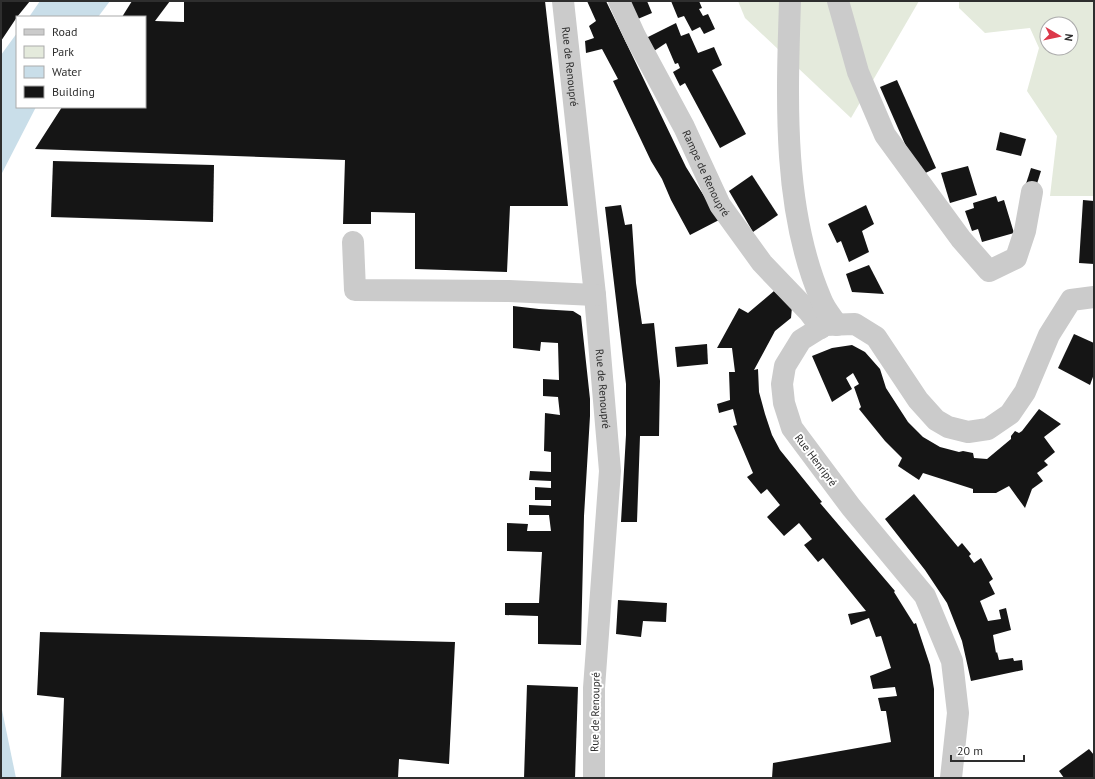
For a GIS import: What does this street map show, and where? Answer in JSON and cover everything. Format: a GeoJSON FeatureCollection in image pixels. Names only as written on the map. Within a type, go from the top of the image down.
{"type":"FeatureCollection","features":[{"type":"Feature","properties":{"kind":"street","name":"Rue de Renoupré"},"geometry":{"type":"LineString","coordinates":[[564,1],[595,294],[610,470],[594,688],[594,778]]}},
{"type":"Feature","properties":{"kind":"street","name":"Rampe de Renoupré"},"geometry":{"type":"LineString","coordinates":[[619,1],[635,36],[684,127],[720,205],[762,263],[809,312],[829,326]]}},
{"type":"Feature","properties":{"kind":"street"},"geometry":{"type":"LineString","coordinates":[[790,1],[787,81],[793,190],[796,214],[810,270],[829,326],[855,324],[876,337],[918,400],[936,420],[948,427],[968,432],[988,429],[1010,414],[1026,392],[1049,335],[1071,300],[1094,297]]}},
{"type":"Feature","properties":{"kind":"street"},"geometry":{"type":"LineString","coordinates":[[838,1],[858,72],[884,135],[961,239],[989,271],[1016,258],[1025,231],[1032,192]]}},
{"type":"Feature","properties":{"kind":"street"},"geometry":{"type":"LineString","coordinates":[[353,242],[355,290],[509,291],[595,294]]}},
{"type":"Feature","properties":{"kind":"street","name":"Rue Henripré"},"geometry":{"type":"LineString","coordinates":[[829,326],[801,340],[785,366],[782,384],[784,403],[792,428],[851,507],[924,596],[952,661],[958,713],[951,778]]}},
{"type":"Feature","properties":{"kind":"green space"},"geometry":{"type":"Polygon","coordinates":[[[738,1],[919,1],[851,118],[745,18],[738,1]]]}},
{"type":"Feature","properties":{"kind":"green space"},"geometry":{"type":"Polygon","coordinates":[[[959,1],[1094,1],[1094,196],[1050,196],[1057,136],[1027,91],[1039,48],[1030,28],[985,33],[959,8],[959,1]]]}},
{"type":"Feature","properties":{"kind":"water"},"geometry":{"type":"Polygon","coordinates":[[[40,1],[110,1],[99,16],[30,16],[40,1]]]}},
{"type":"Feature","properties":{"kind":"water"},"geometry":{"type":"Polygon","coordinates":[[[16,34],[16,108],[35,108],[1,175],[1,55],[16,34]]]}},
{"type":"Feature","properties":{"kind":"water"},"geometry":{"type":"Polygon","coordinates":[[[1,705],[16,778],[1,778],[1,705]]]}},
{"type":"Feature","properties":{"kind":"building"},"geometry":{"type":"Polygon","coordinates":[[[1,1],[30,1],[18,16],[16,16],[16,18],[1,41],[1,1]]]}},
{"type":"Feature","properties":{"kind":"building"},"geometry":{"type":"Polygon","coordinates":[[[132,1],[170,1],[155,21],[184,22],[184,1],[545,1],[568,206],[510,206],[507,272],[415,269],[415,213],[371,212],[371,224],[343,224],[345,160],[35,149],[61,108],[146,108],[146,16],[123,16],[132,1]]]}},
{"type":"Feature","properties":{"kind":"building"},"geometry":{"type":"Polygon","coordinates":[[[587,1],[606,1],[686,167],[719,220],[690,235],[671,200],[662,179],[651,161],[613,81],[618,79],[602,49],[586,53],[585,41],[594,38],[589,26],[596,21],[587,1]]]}},
{"type":"Feature","properties":{"kind":"building"},"geometry":{"type":"Polygon","coordinates":[[[624,1],[647,1],[652,13],[633,21],[624,1]]]}},
{"type":"Feature","properties":{"kind":"building"},"geometry":{"type":"Polygon","coordinates":[[[671,1],[699,1],[702,8],[699,9],[703,16],[708,14],[715,29],[704,34],[700,27],[692,31],[684,16],[678,18],[671,1]]]}},
{"type":"Feature","properties":{"kind":"building"},"geometry":{"type":"Polygon","coordinates":[[[676,23],[681,36],[689,33],[698,53],[714,47],[722,65],[712,70],[746,134],[720,148],[685,83],[680,86],[673,72],[680,68],[678,63],[675,64],[666,43],[654,51],[646,38],[676,23]]]}},
{"type":"Feature","properties":{"kind":"building"},"geometry":{"type":"Polygon","coordinates":[[[897,80],[936,168],[919,176],[880,87],[897,80]]]}},
{"type":"Feature","properties":{"kind":"building"},"geometry":{"type":"Polygon","coordinates":[[[1000,132],[1026,139],[1021,156],[996,150],[1000,132]]]}},
{"type":"Feature","properties":{"kind":"building"},"geometry":{"type":"Polygon","coordinates":[[[53,161],[214,165],[213,222],[51,217],[53,161]]]}},
{"type":"Feature","properties":{"kind":"building"},"geometry":{"type":"Polygon","coordinates":[[[968,166],[977,195],[950,203],[941,173],[968,166]]]}},
{"type":"Feature","properties":{"kind":"building"},"geometry":{"type":"Polygon","coordinates":[[[1031,168],[1041,171],[1035,190],[1025,187],[1031,168]]]}},
{"type":"Feature","properties":{"kind":"building"},"geometry":{"type":"Polygon","coordinates":[[[752,175],[778,215],[753,232],[729,191],[752,175]]]}},
{"type":"Feature","properties":{"kind":"building"},"geometry":{"type":"Polygon","coordinates":[[[996,196],[998,202],[1004,200],[1014,233],[982,242],[978,229],[972,231],[965,211],[974,208],[973,203],[996,196]]]}},
{"type":"Feature","properties":{"kind":"building"},"geometry":{"type":"Polygon","coordinates":[[[1083,200],[1094,201],[1094,264],[1079,263],[1083,200]]]}},
{"type":"Feature","properties":{"kind":"building"},"geometry":{"type":"Polygon","coordinates":[[[621,205],[625,225],[632,224],[636,283],[642,324],[654,323],[660,381],[659,436],[640,436],[637,522],[621,522],[626,435],[626,384],[605,207],[621,205]]]}},
{"type":"Feature","properties":{"kind":"building"},"geometry":{"type":"Polygon","coordinates":[[[866,205],[874,224],[862,231],[869,252],[849,262],[841,241],[837,243],[828,224],[866,205]]]}},
{"type":"Feature","properties":{"kind":"building"},"geometry":{"type":"Polygon","coordinates":[[[869,265],[884,294],[852,292],[846,274],[869,265]]]}},
{"type":"Feature","properties":{"kind":"building"},"geometry":{"type":"Polygon","coordinates":[[[774,291],[792,307],[791,318],[775,331],[754,370],[758,369],[759,392],[765,414],[772,435],[780,450],[822,502],[820,503],[895,591],[894,592],[914,624],[916,623],[930,665],[934,689],[934,778],[772,778],[773,763],[891,742],[886,711],[881,711],[878,698],[897,696],[895,687],[873,689],[870,676],[891,668],[881,636],[876,637],[869,618],[851,625],[848,614],[866,611],[823,558],[818,562],[804,545],[812,539],[799,523],[784,536],[767,517],[780,505],[767,489],[761,494],[747,477],[753,473],[733,426],[737,425],[733,409],[719,413],[717,404],[730,400],[729,372],[735,372],[732,348],[717,348],[739,308],[748,313],[774,291]]]}},
{"type":"Feature","properties":{"kind":"building"},"geometry":{"type":"Polygon","coordinates":[[[513,306],[573,311],[581,316],[590,399],[590,416],[584,516],[581,645],[538,644],[538,616],[505,615],[505,603],[539,603],[542,552],[507,551],[507,523],[528,524],[527,531],[551,531],[549,515],[529,515],[529,505],[551,506],[551,500],[535,500],[535,487],[551,488],[551,481],[529,480],[530,471],[551,472],[551,452],[544,451],[545,413],[560,415],[558,397],[543,396],[543,379],[559,380],[558,343],[541,342],[540,351],[513,348],[513,306]]]}},
{"type":"Feature","properties":{"kind":"building"},"geometry":{"type":"Polygon","coordinates":[[[1074,334],[1094,343],[1094,374],[1090,385],[1058,368],[1074,334]]]}},
{"type":"Feature","properties":{"kind":"building"},"geometry":{"type":"Polygon","coordinates":[[[707,344],[708,364],[677,367],[675,347],[707,344]]]}},
{"type":"Feature","properties":{"kind":"building"},"geometry":{"type":"Polygon","coordinates":[[[852,345],[865,352],[880,369],[886,388],[908,422],[923,437],[940,447],[959,452],[963,451],[973,453],[974,458],[987,459],[1011,439],[1011,436],[1015,431],[1019,433],[1022,431],[1039,409],[1061,424],[1044,437],[1055,452],[1044,461],[1048,465],[1037,473],[1043,481],[1032,489],[1025,508],[1009,486],[996,493],[973,493],[973,489],[923,473],[919,480],[898,466],[902,458],[885,441],[859,409],[861,407],[854,387],[859,384],[853,373],[846,378],[852,389],[832,402],[812,356],[832,348],[852,345]]]}},
{"type":"Feature","properties":{"kind":"building"},"geometry":{"type":"Polygon","coordinates":[[[914,494],[958,547],[962,543],[971,554],[969,556],[974,563],[981,558],[993,579],[989,582],[995,594],[980,601],[988,621],[1001,619],[999,610],[1006,608],[1011,630],[993,635],[996,653],[997,652],[999,660],[1013,658],[1014,661],[1022,660],[1023,670],[971,681],[962,641],[947,603],[925,570],[885,519],[914,494]]]}},
{"type":"Feature","properties":{"kind":"building"},"geometry":{"type":"Polygon","coordinates":[[[618,600],[667,603],[666,622],[643,621],[641,637],[616,634],[618,600]]]}},
{"type":"Feature","properties":{"kind":"building"},"geometry":{"type":"Polygon","coordinates":[[[40,632],[455,642],[449,764],[399,759],[398,778],[61,778],[64,698],[37,695],[40,632]]]}},
{"type":"Feature","properties":{"kind":"building"},"geometry":{"type":"Polygon","coordinates":[[[527,685],[578,687],[575,778],[524,778],[527,685]]]}},
{"type":"Feature","properties":{"kind":"building"},"geometry":{"type":"Polygon","coordinates":[[[1089,749],[1094,755],[1094,778],[1064,778],[1059,771],[1089,749]]]}}]}
